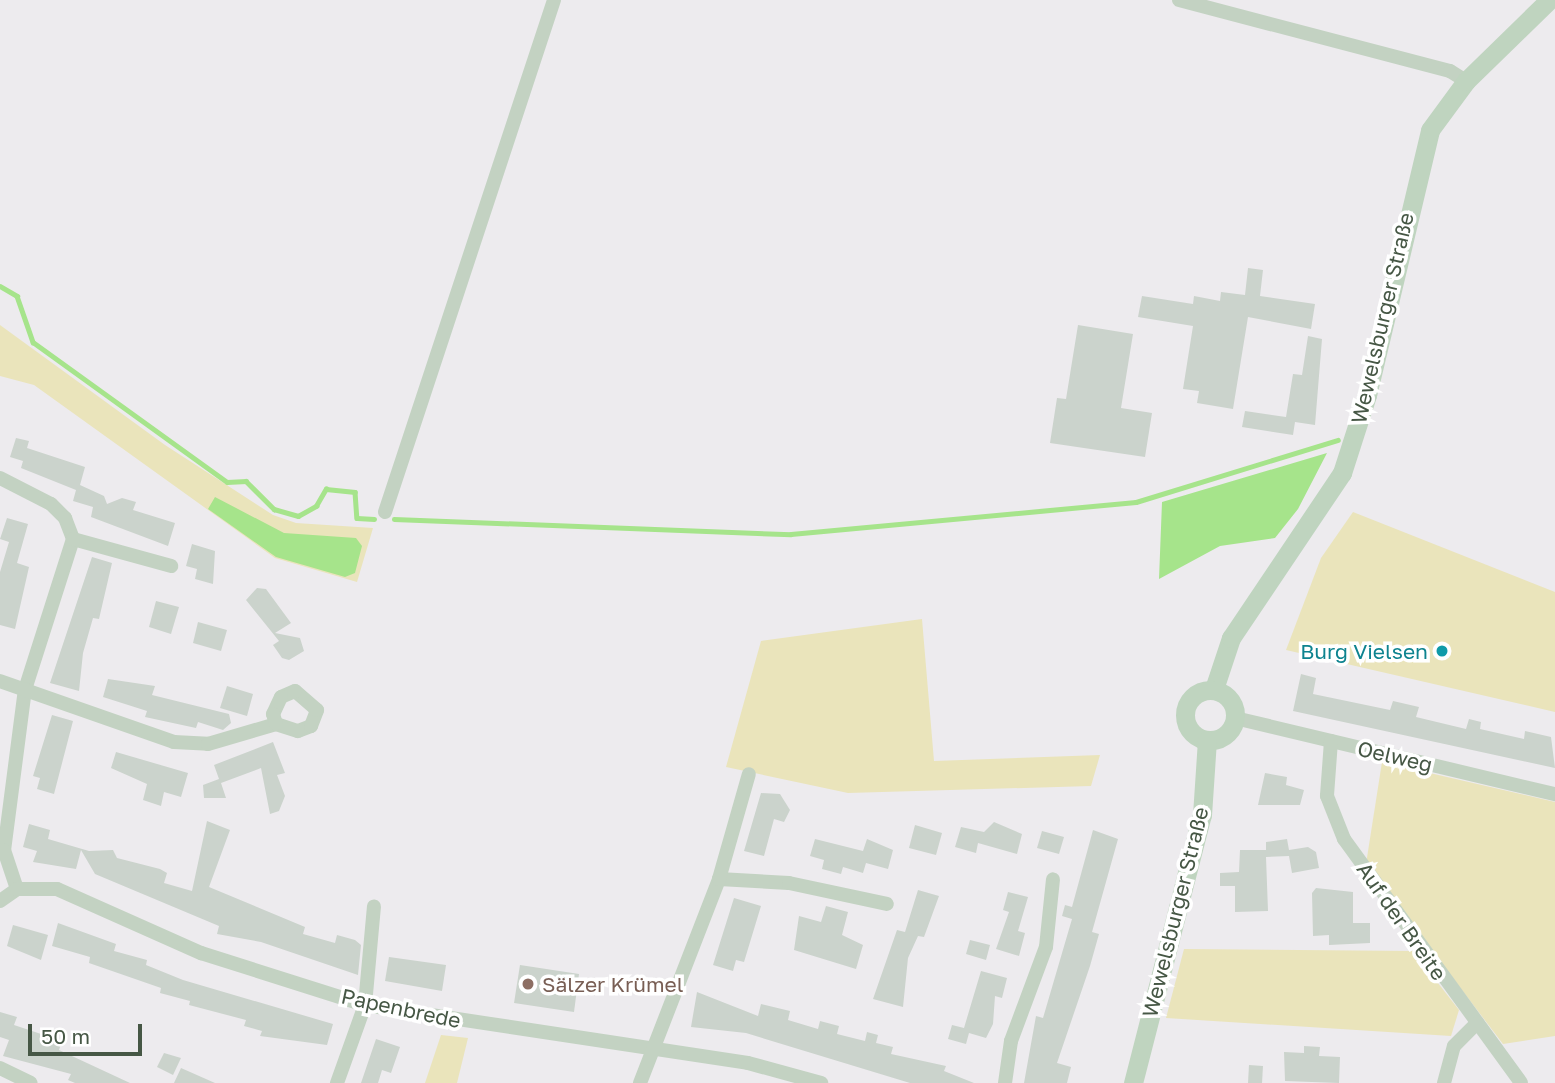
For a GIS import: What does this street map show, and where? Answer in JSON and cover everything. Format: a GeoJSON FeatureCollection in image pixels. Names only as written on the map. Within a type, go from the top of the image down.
{"type":"FeatureCollection","features":[{"type":"Feature","properties":{"kind":"main road","name":"Wewelsburger Straße"},"geometry":{"type":"LineString","coordinates":[[1214,690],[1231,638],[1342,472],[1367,395],[1420,155],[1441,109],[1549,0]]}},
{"type":"Feature","properties":{"kind":"main road"},"geometry":{"type":"LineString","coordinates":[[1202,690],[1214,690],[1227,696],[1236,718],[1228,733],[1207,740],[1189,729],[1185,708],[1202,690]]}},
{"type":"Feature","properties":{"kind":"main road","name":"Wewelsburger Straße"},"geometry":{"type":"LineString","coordinates":[[1133,1083],[1202,814],[1207,740]]}},
{"type":"Feature","properties":{"kind":"street"},"geometry":{"type":"LineString","coordinates":[[385,512],[554,0]]}},
{"type":"Feature","properties":{"kind":"street"},"geometry":{"type":"LineString","coordinates":[[1179,0],[1450,71],[1466,81]]}},
{"type":"Feature","properties":{"kind":"street"},"geometry":{"type":"LineString","coordinates":[[0,478],[51,505],[65,518],[73,539],[25,689],[4,850],[17,889],[0,901]]}},
{"type":"Feature","properties":{"kind":"street"},"geometry":{"type":"LineString","coordinates":[[73,539],[171,566]]}},
{"type":"Feature","properties":{"kind":"street"},"geometry":{"type":"LineString","coordinates":[[0,681],[174,742],[208,744],[276,724]]}},
{"type":"Feature","properties":{"kind":"street","name":"Oelweg"},"geometry":{"type":"LineString","coordinates":[[1236,718],[1555,794]]}},
{"type":"Feature","properties":{"kind":"street","name":"Auf der Breite"},"geometry":{"type":"LineString","coordinates":[[1331,741],[1327,796],[1344,839],[1521,1083]]}},
{"type":"Feature","properties":{"kind":"street"},"geometry":{"type":"LineString","coordinates":[[640,1083],[719,880],[749,774]]}},
{"type":"Feature","properties":{"kind":"street"},"geometry":{"type":"LineString","coordinates":[[1005,1083],[1011,1041],[1046,947],[1052,879]]}},
{"type":"Feature","properties":{"kind":"street"},"geometry":{"type":"LineString","coordinates":[[719,880],[789,883],[887,905]]}},
{"type":"Feature","properties":{"kind":"street","name":"Papenbrede"},"geometry":{"type":"LineString","coordinates":[[17,889],[37,887],[84,898],[201,953],[365,1005],[748,1063],[821,1083]]}},
{"type":"Feature","properties":{"kind":"street"},"geometry":{"type":"LineString","coordinates":[[337,1083],[365,1005],[374,906]]}},
{"type":"Feature","properties":{"kind":"street"},"geometry":{"type":"LineString","coordinates":[[1444,1083],[1454,1046],[1477,1023]]}},
{"type":"Feature","properties":{"kind":"street"},"geometry":{"type":"LineString","coordinates":[[0,1068],[32,1083]]}},
{"type":"Feature","properties":{"kind":"shaded area"},"geometry":{"type":"Polygon","coordinates":[[[0,325],[165,445],[273,515],[296,523],[373,528],[357,582],[275,558],[34,385],[0,376],[0,325]]]}},
{"type":"Feature","properties":{"kind":"shaded area"},"geometry":{"type":"Polygon","coordinates":[[[1327,453],[1298,509],[1275,538],[1220,546],[1159,579],[1162,502],[1327,453]]]}},
{"type":"Feature","properties":{"kind":"shaded area"},"geometry":{"type":"Polygon","coordinates":[[[215,497],[284,533],[356,538],[362,546],[355,573],[345,577],[276,557],[208,509],[215,497]]]}},
{"type":"Feature","properties":{"kind":"shaded area"},"geometry":{"type":"Polygon","coordinates":[[[1353,512],[1555,592],[1555,712],[1286,650],[1321,558],[1353,512]]]}},
{"type":"Feature","properties":{"kind":"shaded area"},"geometry":{"type":"Polygon","coordinates":[[[922,619],[934,761],[1100,755],[1091,786],[848,793],[726,767],[761,641],[922,619]]]}},
{"type":"Feature","properties":{"kind":"shaded area"},"geometry":{"type":"Polygon","coordinates":[[[1382,762],[1555,802],[1555,1036],[1503,1044],[1366,864],[1382,762]]]}},
{"type":"Feature","properties":{"kind":"shaded area"},"geometry":{"type":"Polygon","coordinates":[[[1184,949],[1413,951],[1459,1010],[1451,1036],[1166,1018],[1184,949]]]}},
{"type":"Feature","properties":{"kind":"shaded area"},"geometry":{"type":"Polygon","coordinates":[[[441,1035],[468,1038],[457,1083],[425,1083],[441,1035]]]}},
{"type":"Feature","properties":{"kind":"building"},"geometry":{"type":"Polygon","coordinates":[[[1248,268],[1263,270],[1260,296],[1315,304],[1311,329],[1248,317],[1233,409],[1197,403],[1199,391],[1183,389],[1193,326],[1138,317],[1142,296],[1193,304],[1194,296],[1220,301],[1221,292],[1245,295],[1248,268]]]}},
{"type":"Feature","properties":{"kind":"building"},"geometry":{"type":"Polygon","coordinates":[[[1078,325],[1133,334],[1121,408],[1152,413],[1145,457],[1050,443],[1057,398],[1066,399],[1078,325]]]}},
{"type":"Feature","properties":{"kind":"building"},"geometry":{"type":"Polygon","coordinates":[[[1308,336],[1322,339],[1315,425],[1295,422],[1293,435],[1242,427],[1245,411],[1286,417],[1293,374],[1302,375],[1308,336]]]}},
{"type":"Feature","properties":{"kind":"building"},"geometry":{"type":"Polygon","coordinates":[[[16,438],[29,441],[27,448],[85,467],[80,485],[104,496],[107,504],[122,498],[136,502],[133,510],[175,523],[168,546],[91,517],[93,507],[73,501],[76,490],[21,468],[23,461],[10,457],[16,438]]]}},
{"type":"Feature","properties":{"kind":"building"},"geometry":{"type":"Polygon","coordinates":[[[7,518],[28,524],[17,563],[29,567],[15,629],[0,625],[0,572],[9,542],[0,539],[7,518]]]}},
{"type":"Feature","properties":{"kind":"building"},"geometry":{"type":"Polygon","coordinates":[[[192,544],[215,551],[213,584],[195,579],[197,569],[186,566],[192,544]]]}},
{"type":"Feature","properties":{"kind":"building"},"geometry":{"type":"Polygon","coordinates":[[[92,557],[112,563],[99,619],[93,618],[83,653],[79,691],[50,683],[92,557]]]}},
{"type":"Feature","properties":{"kind":"building"},"geometry":{"type":"Polygon","coordinates":[[[257,588],[266,589],[291,623],[275,633],[300,638],[304,651],[289,660],[282,658],[273,645],[279,641],[246,600],[257,588]]]}},
{"type":"Feature","properties":{"kind":"building"},"geometry":{"type":"Polygon","coordinates":[[[156,601],[179,607],[171,634],[149,627],[156,601]]]}},
{"type":"Feature","properties":{"kind":"building"},"geometry":{"type":"Polygon","coordinates":[[[198,622],[227,630],[221,651],[193,643],[198,622]]]}},
{"type":"Feature","properties":{"kind":"building"},"geometry":{"type":"Polygon","coordinates":[[[1301,674],[1316,678],[1313,694],[1390,710],[1393,701],[1419,707],[1416,717],[1466,729],[1469,719],[1481,722],[1480,729],[1524,739],[1525,731],[1551,737],[1555,768],[1293,711],[1301,674]]]}},
{"type":"Feature","properties":{"kind":"building"},"geometry":{"type":"Polygon","coordinates":[[[108,679],[155,686],[152,695],[229,714],[231,723],[223,730],[198,722],[196,728],[145,717],[147,711],[103,697],[108,679]]]}},
{"type":"Feature","properties":{"kind":"building"},"geometry":{"type":"Polygon","coordinates":[[[227,686],[253,694],[247,716],[220,708],[227,686]]]}},
{"type":"Feature","properties":{"kind":"building"},"geometry":{"type":"Polygon","coordinates":[[[52,715],[73,721],[54,794],[37,789],[40,778],[33,776],[52,715]]]}},
{"type":"Feature","properties":{"kind":"building"},"geometry":{"type":"Polygon","coordinates":[[[273,742],[285,773],[277,775],[285,796],[279,811],[270,814],[261,768],[221,783],[226,798],[204,798],[203,785],[219,779],[214,765],[273,742]]]}},
{"type":"Feature","properties":{"kind":"building"},"geometry":{"type":"Polygon","coordinates":[[[116,752],[188,773],[181,797],[164,792],[161,806],[143,800],[147,784],[111,768],[116,752]]]}},
{"type":"Feature","properties":{"kind":"building"},"geometry":{"type":"Polygon","coordinates":[[[1265,773],[1287,777],[1286,785],[1304,790],[1300,805],[1258,805],[1265,773]]]}},
{"type":"Feature","properties":{"kind":"building"},"geometry":{"type":"Polygon","coordinates":[[[761,793],[780,794],[790,810],[784,822],[774,819],[764,856],[744,851],[761,793]]]}},
{"type":"Feature","properties":{"kind":"building"},"geometry":{"type":"Polygon","coordinates":[[[207,821],[230,830],[209,887],[305,927],[303,934],[335,943],[337,935],[355,940],[361,945],[358,975],[261,942],[217,934],[219,926],[95,874],[81,850],[76,869],[33,862],[37,851],[23,847],[29,824],[50,830],[48,839],[89,851],[113,850],[117,858],[160,869],[167,873],[164,883],[192,891],[207,821]]]}},
{"type":"Feature","properties":{"kind":"building"},"geometry":{"type":"Polygon","coordinates":[[[994,822],[1022,834],[1017,854],[978,843],[976,853],[955,847],[961,827],[984,832],[994,822]]]}},
{"type":"Feature","properties":{"kind":"building"},"geometry":{"type":"Polygon","coordinates":[[[915,825],[942,833],[936,855],[909,848],[915,825]]]}},
{"type":"Feature","properties":{"kind":"building"},"geometry":{"type":"Polygon","coordinates":[[[1093,830],[1118,839],[1092,932],[1099,934],[1057,1063],[1071,1067],[1067,1083],[1024,1083],[1036,1016],[1043,1018],[1072,919],[1062,916],[1065,905],[1072,907],[1093,830]]]}},
{"type":"Feature","properties":{"kind":"building"},"geometry":{"type":"Polygon","coordinates":[[[1042,831],[1064,837],[1059,854],[1037,848],[1042,831]]]}},
{"type":"Feature","properties":{"kind":"building"},"geometry":{"type":"Polygon","coordinates":[[[815,839],[863,851],[867,839],[893,850],[888,869],[866,863],[863,873],[843,867],[841,874],[822,869],[824,860],[810,856],[815,839]]]}},
{"type":"Feature","properties":{"kind":"building"},"geometry":{"type":"Polygon","coordinates":[[[1287,839],[1289,850],[1308,847],[1316,852],[1319,868],[1292,873],[1289,856],[1266,857],[1268,911],[1235,912],[1235,886],[1220,886],[1220,873],[1239,872],[1240,850],[1266,850],[1266,842],[1287,839]]]}},
{"type":"Feature","properties":{"kind":"building"},"geometry":{"type":"Polygon","coordinates":[[[1316,888],[1353,892],[1353,923],[1370,923],[1370,943],[1329,945],[1329,935],[1313,936],[1312,893],[1316,888]]]}},
{"type":"Feature","properties":{"kind":"building"},"geometry":{"type":"Polygon","coordinates":[[[918,890],[939,896],[924,937],[918,936],[908,958],[903,1007],[873,999],[897,930],[905,932],[918,890]]]}},
{"type":"Feature","properties":{"kind":"building"},"geometry":{"type":"Polygon","coordinates":[[[1008,892],[1028,897],[1018,931],[1025,933],[1019,956],[996,949],[1009,912],[1003,910],[1008,892]]]}},
{"type":"Feature","properties":{"kind":"building"},"geometry":{"type":"Polygon","coordinates":[[[734,898],[761,906],[744,962],[736,960],[733,971],[713,965],[734,898]]]}},
{"type":"Feature","properties":{"kind":"building"},"geometry":{"type":"Polygon","coordinates":[[[826,906],[848,912],[842,935],[863,945],[856,969],[794,950],[799,916],[821,922],[826,906]]]}},
{"type":"Feature","properties":{"kind":"building"},"geometry":{"type":"Polygon","coordinates":[[[58,923],[116,944],[114,951],[147,960],[146,965],[183,980],[333,1024],[327,1045],[260,1036],[262,1031],[244,1026],[246,1020],[189,1005],[190,1001],[160,993],[161,988],[89,963],[90,957],[52,946],[58,923]]]}},
{"type":"Feature","properties":{"kind":"building"},"geometry":{"type":"Polygon","coordinates":[[[13,925],[48,935],[41,960],[7,946],[13,925]]]}},
{"type":"Feature","properties":{"kind":"building"},"geometry":{"type":"Polygon","coordinates":[[[970,940],[990,945],[986,960],[966,954],[970,940]]]}},
{"type":"Feature","properties":{"kind":"building"},"geometry":{"type":"Polygon","coordinates":[[[389,957],[446,965],[442,991],[385,981],[389,957]]]}},
{"type":"Feature","properties":{"kind":"building","name":"Sälzer Krümel"},"geometry":{"type":"Polygon","coordinates":[[[520,965],[579,974],[574,1012],[514,1003],[520,965]]]}},
{"type":"Feature","properties":{"kind":"building"},"geometry":{"type":"Polygon","coordinates":[[[981,971],[1007,978],[1002,998],[995,996],[993,1024],[986,1038],[969,1033],[966,1044],[948,1039],[952,1025],[964,1028],[981,971]]]}},
{"type":"Feature","properties":{"kind":"building"},"geometry":{"type":"Polygon","coordinates":[[[697,992],[758,1016],[761,1004],[790,1011],[788,1020],[818,1029],[820,1021],[839,1026],[837,1034],[865,1041],[867,1032],[878,1035],[876,1043],[893,1047],[891,1054],[946,1066],[944,1071],[974,1083],[910,1083],[746,1033],[691,1027],[697,992]]]}},
{"type":"Feature","properties":{"kind":"building"},"geometry":{"type":"Polygon","coordinates":[[[0,1012],[17,1017],[14,1025],[62,1041],[59,1050],[130,1083],[75,1083],[68,1080],[71,1074],[3,1056],[9,1040],[0,1037],[0,1012]]]}},
{"type":"Feature","properties":{"kind":"building"},"geometry":{"type":"Polygon","coordinates":[[[376,1039],[400,1047],[391,1073],[382,1070],[378,1083],[361,1083],[376,1039]]]}},
{"type":"Feature","properties":{"kind":"building"},"geometry":{"type":"Polygon","coordinates":[[[1304,1046],[1320,1047],[1319,1056],[1340,1057],[1339,1083],[1285,1081],[1284,1052],[1304,1053],[1304,1046]]]}},
{"type":"Feature","properties":{"kind":"building"},"geometry":{"type":"Polygon","coordinates":[[[164,1053],[181,1058],[173,1075],[157,1067],[164,1053]]]}},
{"type":"Feature","properties":{"kind":"building"},"geometry":{"type":"Polygon","coordinates":[[[1249,1065],[1263,1066],[1262,1083],[1248,1083],[1249,1065]]]}},
{"type":"Feature","properties":{"kind":"building"},"geometry":{"type":"Polygon","coordinates":[[[181,1068],[215,1083],[174,1083],[181,1068]]]}},
{"type":"Feature","properties":{"kind":"waterway"},"geometry":{"type":"LineString","coordinates":[[0,286],[17,296],[33,342],[227,482],[246,481],[274,509],[298,516],[316,506],[326,489],[355,492],[357,518],[374,519]]}},
{"type":"Feature","properties":{"kind":"waterway"},"geometry":{"type":"LineString","coordinates":[[394,519],[791,534],[1136,502],[1338,440]]}},
{"type":"Feature","properties":{"kind":"place","name":"Burg Vielsen"},"geometry":{"type":"Point","coordinates":[1442,651]}},
{"type":"Feature","properties":{"kind":"place","name":"Sälzer Krümel"},"geometry":{"type":"Point","coordinates":[528,984]}}]}
